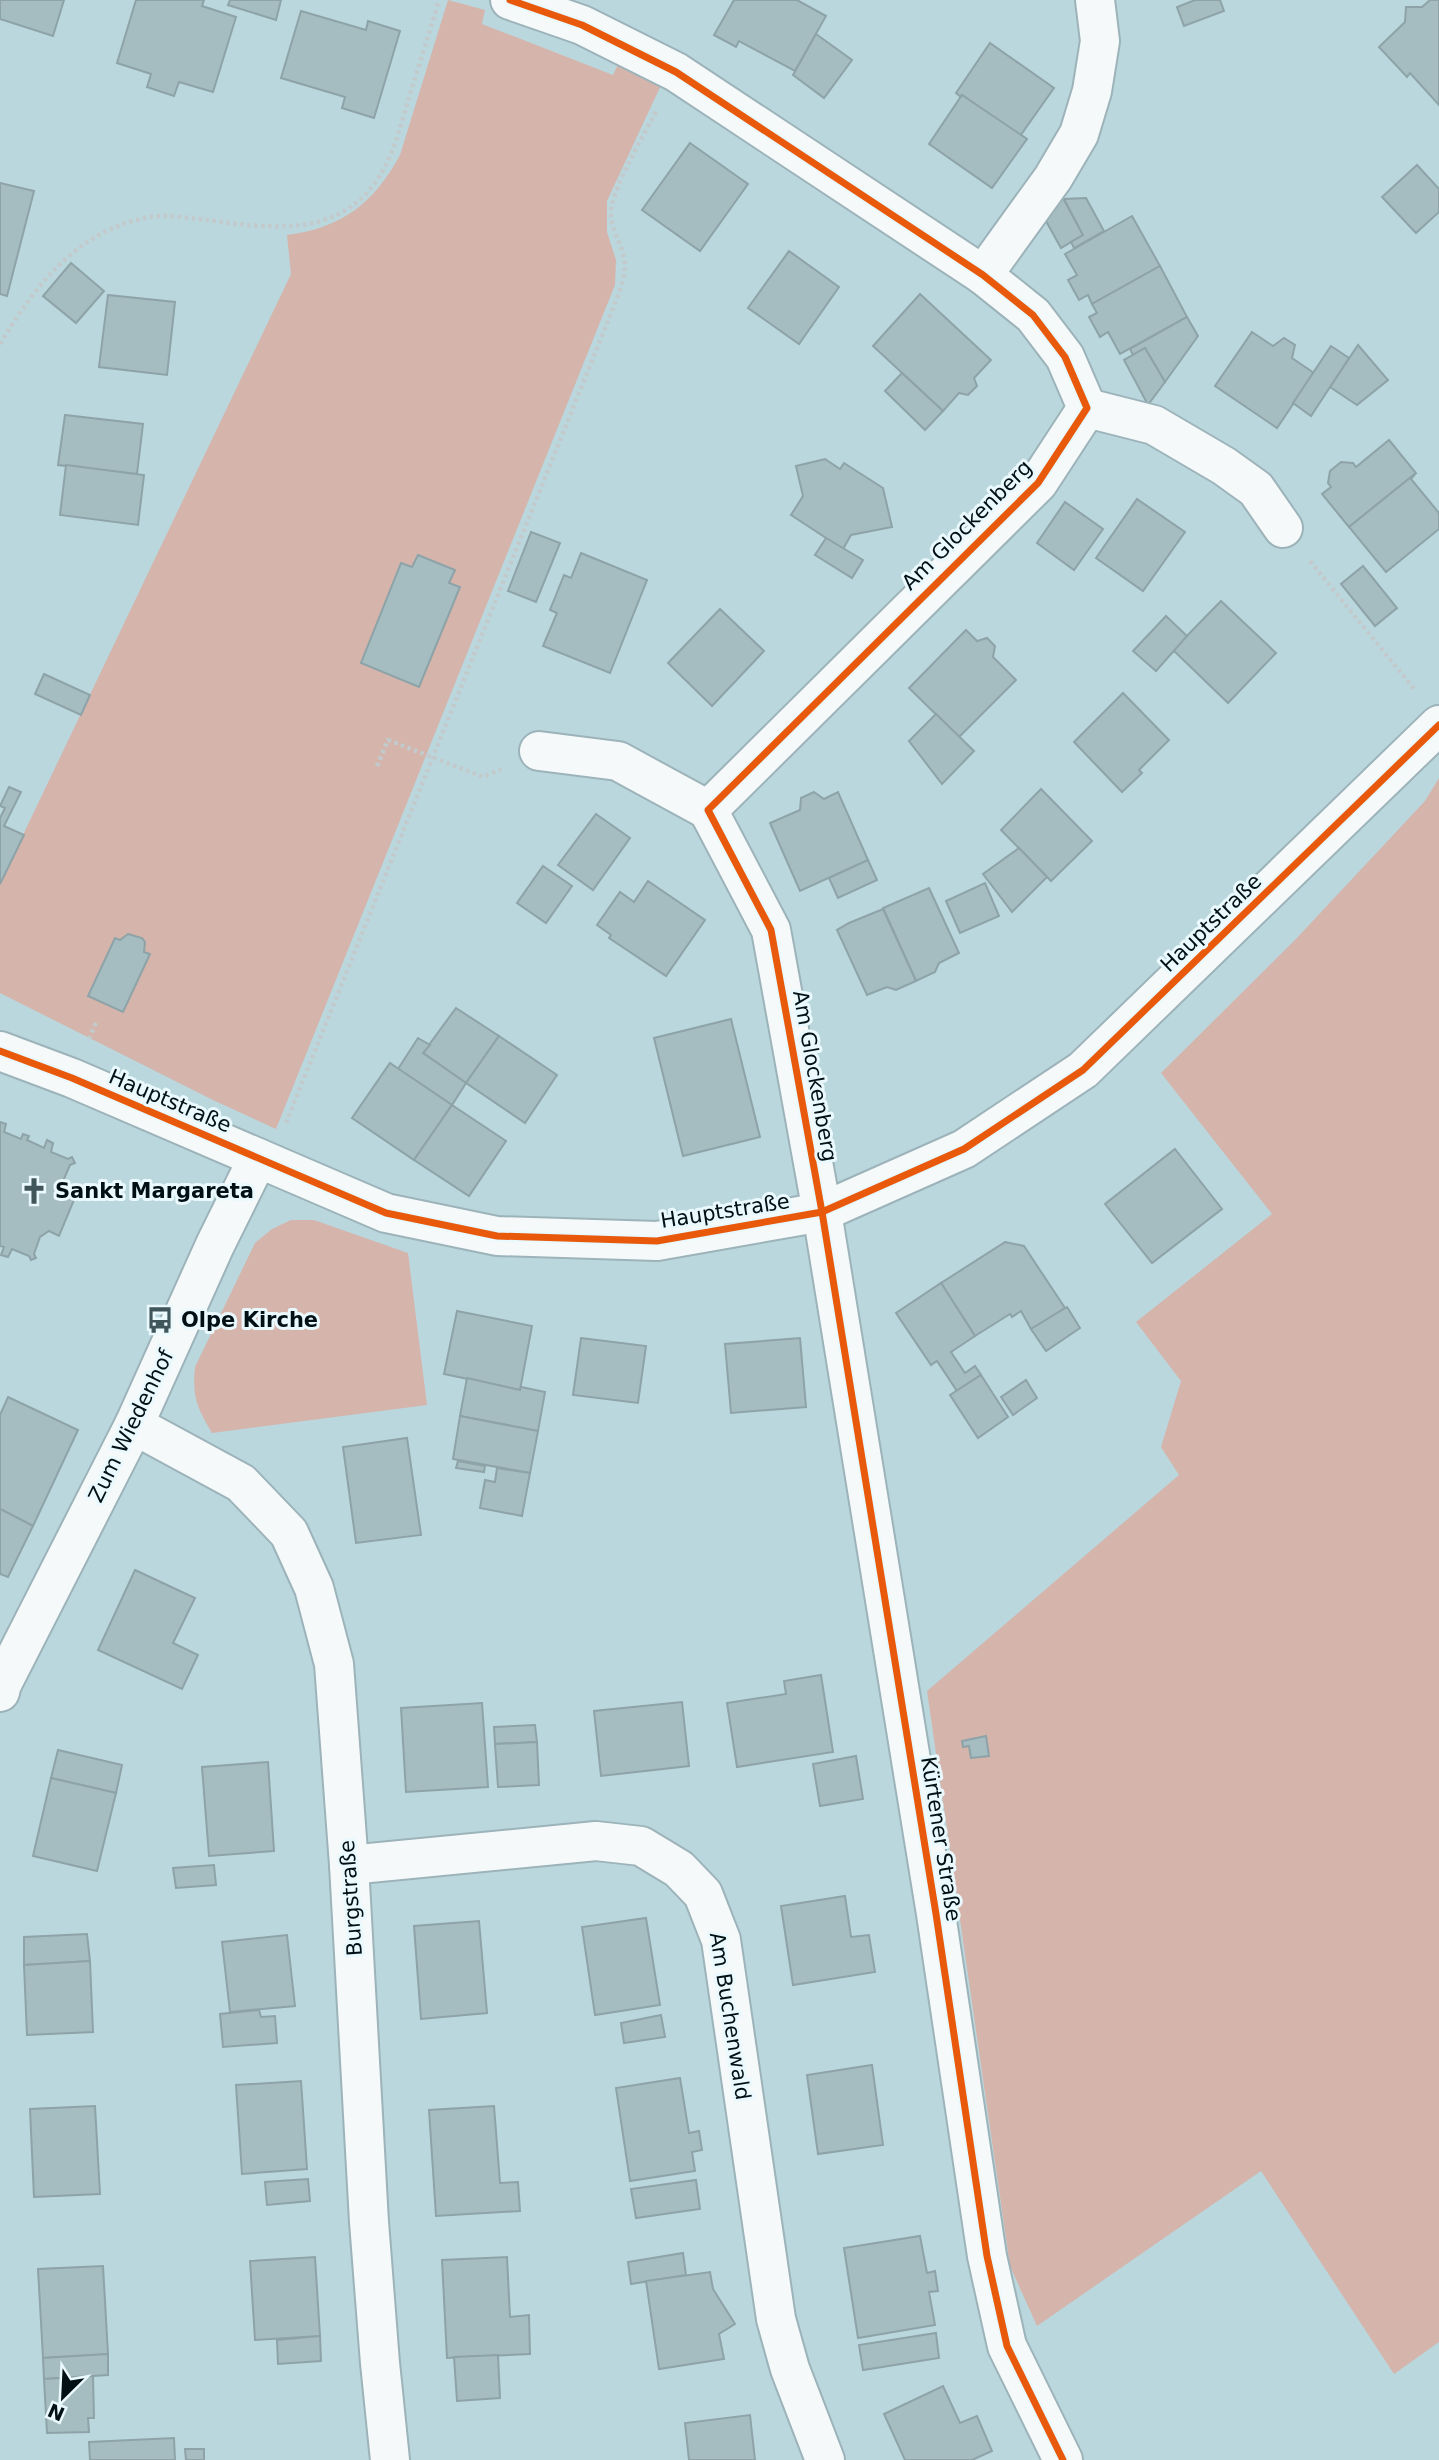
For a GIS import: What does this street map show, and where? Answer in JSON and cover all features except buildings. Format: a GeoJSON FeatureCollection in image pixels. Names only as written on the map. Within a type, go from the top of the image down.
{"type":"FeatureCollection","features":[{"type":"Feature","properties":{"kind":"street"},"geometry":{"type":"LineString","coordinates":[[510,0],[582,25],[676,72],[983,275],[1033,315],[1065,357],[1087,408],[1154,425],[1224,466],[1256,489],[1283,528]]}},
{"type":"Feature","properties":{"kind":"street"},"geometry":{"type":"LineString","coordinates":[[983,275],[1053,178],[1079,134],[1091,91],[1100,41],[1095,0]]}},
{"type":"Feature","properties":{"kind":"street","name":"Am Glockenberg"},"geometry":{"type":"LineString","coordinates":[[822,1213],[771,930],[708,810],[1038,483],[1087,408]]}},
{"type":"Feature","properties":{"kind":"street","name":"Hauptstraße"},"geometry":{"type":"LineString","coordinates":[[0,1051],[72,1078],[386,1213],[497,1236],[657,1241],[822,1213],[964,1149],[1083,1070],[1431,713]]}},
{"type":"Feature","properties":{"kind":"street"},"geometry":{"type":"LineString","coordinates":[[539,751],[618,761],[708,810]]}},
{"type":"Feature","properties":{"kind":"street","name":"Zum Wiedenhof"},"geometry":{"type":"LineString","coordinates":[[0,1692],[134,1425],[215,1245],[258,1158]]}},
{"type":"Feature","properties":{"kind":"street","name":"Kürtener Straße"},"geometry":{"type":"LineString","coordinates":[[822,1213],[936,1914],[986,2256],[1007,2346],[1063,2460]]}},
{"type":"Feature","properties":{"kind":"street","name":"Burgstraße"},"geometry":{"type":"LineString","coordinates":[[134,1425],[241,1483],[289,1533],[314,1588],[334,1664],[349,1865],[372,2260],[390,2460]]}},
{"type":"Feature","properties":{"kind":"street","name":"Am Buchenwald"},"geometry":{"type":"LineString","coordinates":[[349,1865],[596,1841],[641,1846],[679,1869],[703,1894],[721,1940],[776,2319],[790,2369],[825,2460]]}},
{"type":"Feature","properties":{"kind":"path"},"geometry":{"type":"LineString","coordinates":[[0,344],[37,288],[66,257],[105,232],[149,217],[183,217],[270,228],[297,226],[338,214],[354,203],[377,180],[393,149],[439,0]]}},
{"type":"Feature","properties":{"kind":"path"},"geometry":{"type":"LineString","coordinates":[[258,1158],[281,1135],[616,301],[623,280],[624,259],[610,213],[615,194],[676,72]]}},
{"type":"Feature","properties":{"kind":"path"},"geometry":{"type":"LineString","coordinates":[[1283,528],[1431,713]]}},
{"type":"Feature","properties":{"kind":"path"},"geometry":{"type":"LineString","coordinates":[[377,766],[388,740],[483,777],[539,751]]}},
{"type":"Feature","properties":{"kind":"shaded area"},"geometry":{"type":"Polygon","coordinates":[[[448,0],[485,10],[482,24],[613,75],[619,62],[662,83],[607,201],[607,232],[616,260],[615,285],[276,1129],[0,993],[0,883],[291,274],[287,235],[307,232],[340,219],[367,200],[390,172],[400,155],[448,0]]]}},
{"type":"Feature","properties":{"kind":"shaded area"},"geometry":{"type":"Polygon","coordinates":[[[1439,778],[1439,2342],[1394,2374],[1261,2171],[1037,2326],[1010,2266],[927,1691],[1179,1475],[1161,1447],[1181,1381],[1136,1322],[1272,1214],[1161,1073],[1294,941],[1425,801],[1439,778]]]}},
{"type":"Feature","properties":{"kind":"shaded area"},"geometry":{"type":"Polygon","coordinates":[[[291,1220],[314,1220],[408,1253],[427,1405],[212,1433],[197,1402],[195,1367],[255,1243],[272,1229],[291,1220]]]}},
{"type":"Feature","properties":{"kind":"cycle path"},"geometry":{"type":"LineString","coordinates":[[510,0],[582,25],[676,72],[983,275],[1033,315],[1065,357],[1087,408],[1038,483],[708,810],[771,930],[822,1212],[936,1914],[987,2256],[1007,2346],[1063,2460]]}},
{"type":"Feature","properties":{"kind":"cycle path"},"geometry":{"type":"LineString","coordinates":[[0,1051],[72,1078],[386,1213],[497,1236],[657,1241],[822,1212],[964,1149],[1083,1070],[1439,725]]}},
{"type":"Feature","properties":{"kind":"place","name":"Sankt Margareta"},"geometry":{"type":"Point","coordinates":[34,1191]}},
{"type":"Feature","properties":{"kind":"place","name":"Olpe Kirche"},"geometry":{"type":"Point","coordinates":[160,1320]}}]}
